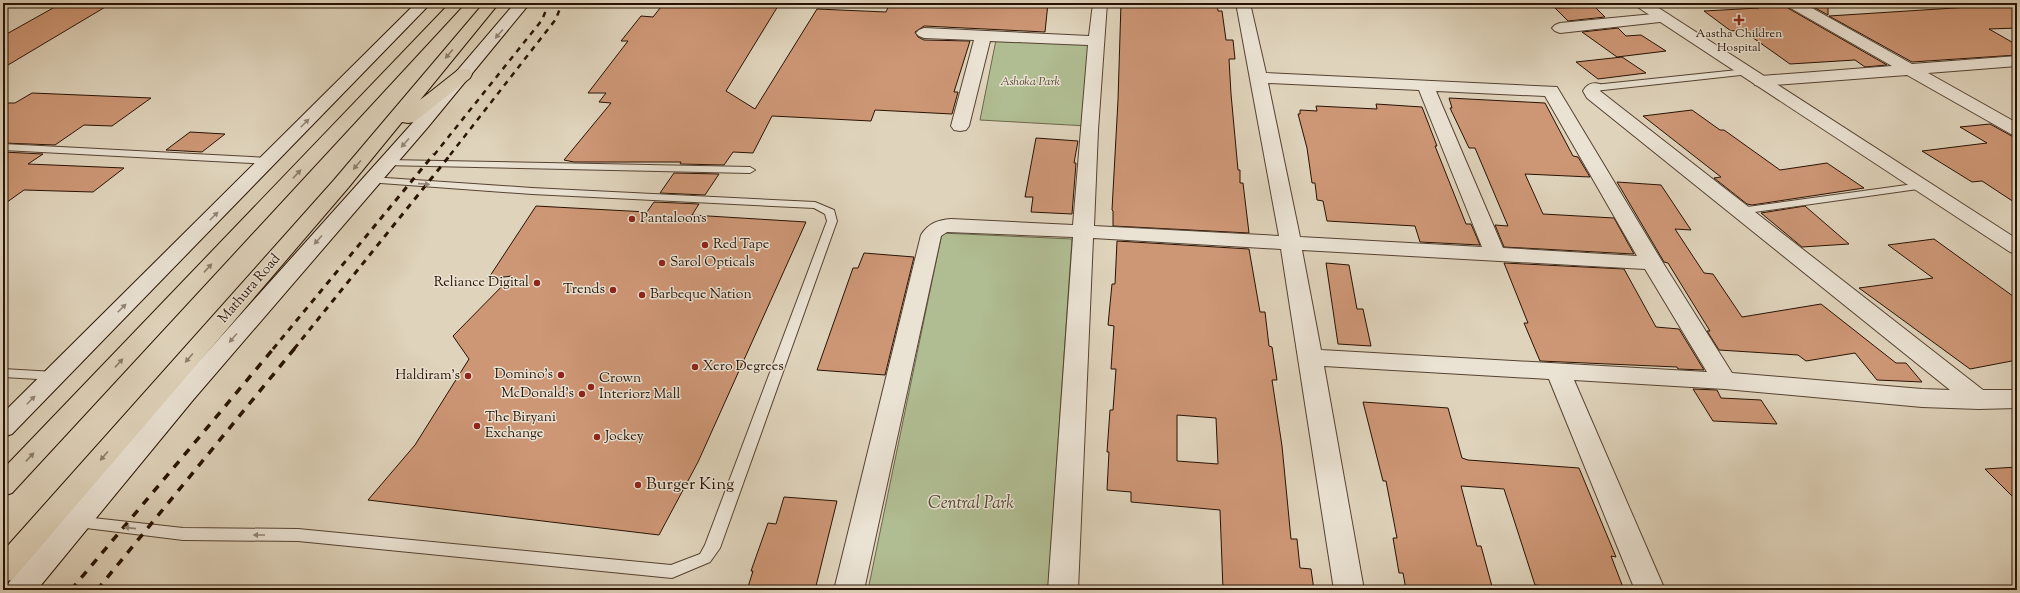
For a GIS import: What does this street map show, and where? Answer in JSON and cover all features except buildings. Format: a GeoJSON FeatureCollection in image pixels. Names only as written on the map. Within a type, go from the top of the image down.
{"type":"FeatureCollection","features":[{"type":"Feature","properties":{"kind":"highway"},"geometry":{"type":"LineString","coordinates":[[3,486],[458,3]]}},
{"type":"Feature","properties":{"kind":"highway","name":"Mathura Road"},"geometry":{"type":"LineString","coordinates":[[3,571],[374,145],[492,3]]}},
{"type":"Feature","properties":{"kind":"highway"},"geometry":{"type":"LineString","coordinates":[[374,145],[464,74]]}},
{"type":"Feature","properties":{"kind":"street"},"geometry":{"type":"LineString","coordinates":[[3,428],[424,3]]}},
{"type":"Feature","properties":{"kind":"street"},"geometry":{"type":"LineString","coordinates":[[20,590],[75,522],[250,318],[464,74],[523,3]]}},
{"type":"Feature","properties":{"kind":"street"},"geometry":{"type":"LineString","coordinates":[[1063,590],[1089,130],[1100,3]]}},
{"type":"Feature","properties":{"kind":"street"},"geometry":{"type":"LineString","coordinates":[[1243,3],[1260,78],[1310,357],[1348,590]]}},
{"type":"Feature","properties":{"kind":"street"},"geometry":{"type":"LineString","coordinates":[[1641,3],[2017,248]]}},
{"type":"Feature","properties":{"kind":"street"},"geometry":{"type":"LineString","coordinates":[[1794,4],[1823,3]]}},
{"type":"Feature","properties":{"kind":"street"},"geometry":{"type":"LineString","coordinates":[[1794,4],[2017,130]]}},
{"type":"Feature","properties":{"kind":"street"},"geometry":{"type":"LineString","coordinates":[[1560,28],[1664,18]]}},
{"type":"Feature","properties":{"kind":"street"},"geometry":{"type":"LineString","coordinates":[[924,33],[1097,41]]}},
{"type":"Feature","properties":{"kind":"street"},"geometry":{"type":"LineString","coordinates":[[960,126],[982,36]]}},
{"type":"Feature","properties":{"kind":"street"},"geometry":{"type":"LineString","coordinates":[[1754,77],[1911,70],[2017,60]]}},
{"type":"Feature","properties":{"kind":"street"},"geometry":{"type":"LineString","coordinates":[[1260,78],[1551,91],[1652,263],[1725,381]]}},
{"type":"Feature","properties":{"kind":"street"},"geometry":{"type":"LineString","coordinates":[[1425,85],[1495,254]]}},
{"type":"Feature","properties":{"kind":"street"},"geometry":{"type":"LineString","coordinates":[[1594,88],[1591,91],[1593,94],[1979,400]]}},
{"type":"Feature","properties":{"kind":"street"},"geometry":{"type":"LineString","coordinates":[[849,590],[931,235],[934,229],[949,225],[1652,263]]}},
{"type":"Feature","properties":{"kind":"street"},"geometry":{"type":"LineString","coordinates":[[1310,357],[1725,381],[1922,398],[1979,400],[2017,399]]}},
{"type":"Feature","properties":{"kind":"street"},"geometry":{"type":"LineString","coordinates":[[1559,372],[1650,590]]}},
{"type":"Feature","properties":{"kind":"lane"},"geometry":{"type":"LineString","coordinates":[[1594,88],[1754,77]]}},
{"type":"Feature","properties":{"kind":"lane"},"geometry":{"type":"LineString","coordinates":[[3,147],[268,160]]}},
{"type":"Feature","properties":{"kind":"lane"},"geometry":{"type":"LineString","coordinates":[[387,163],[750,170]]}},
{"type":"Feature","properties":{"kind":"lane"},"geometry":{"type":"LineString","coordinates":[[75,522],[184,534],[298,535],[672,572],[705,558],[712,548],[832,221],[831,215],[826,209],[815,205],[532,191],[371,180]]}},
{"type":"Feature","properties":{"kind":"lane"},"geometry":{"type":"LineString","coordinates":[[1740,211],[1921,186]]}},
{"type":"Feature","properties":{"kind":"lane"},"geometry":{"type":"LineString","coordinates":[[3,373],[55,376]]}},
{"type":"Feature","properties":{"kind":"green space","name":"Ashoka Park"},"geometry":{"type":"Polygon","coordinates":[[[996,40],[1087,43],[1089,50],[1087,126],[980,120],[996,40]]]}},
{"type":"Feature","properties":{"kind":"green space","name":"Central Park"},"geometry":{"type":"Polygon","coordinates":[[[942,233],[1072,239],[1048,590],[868,590],[942,233]]]}},
{"type":"Feature","properties":{"kind":"railway"},"geometry":{"type":"LineString","coordinates":[[434,155],[542,20],[549,3]]}},
{"type":"Feature","properties":{"kind":"railway"},"geometry":{"type":"LineString","coordinates":[[450,155],[556,19],[562,3]]}},
{"type":"Feature","properties":{"kind":"railway"},"geometry":{"type":"LineString","coordinates":[[273,349],[434,154]]}},
{"type":"Feature","properties":{"kind":"railway"},"geometry":{"type":"LineString","coordinates":[[294,349],[451,154]]}},
{"type":"Feature","properties":{"kind":"railway"},"geometry":{"type":"LineString","coordinates":[[71,590],[274,348]]}},
{"type":"Feature","properties":{"kind":"railway"},"geometry":{"type":"LineString","coordinates":[[97,590],[295,348]]}},
{"type":"Feature","properties":{"kind":"place","name":"Aastha Children Hospital"},"geometry":{"type":"Point","coordinates":[1739,20]}},
{"type":"Feature","properties":{"kind":"place","name":"Pantaloons"},"geometry":{"type":"Point","coordinates":[632,219]}},
{"type":"Feature","properties":{"kind":"place","name":"Red Tape"},"geometry":{"type":"Point","coordinates":[705,245]}},
{"type":"Feature","properties":{"kind":"place","name":"Sarol Opticals"},"geometry":{"type":"Point","coordinates":[662,263]}},
{"type":"Feature","properties":{"kind":"place","name":"Reliance Digital"},"geometry":{"type":"Point","coordinates":[537,283]}},
{"type":"Feature","properties":{"kind":"place","name":"Trends"},"geometry":{"type":"Point","coordinates":[613,290]}},
{"type":"Feature","properties":{"kind":"place","name":"Barbeque Nation"},"geometry":{"type":"Point","coordinates":[642,295]}},
{"type":"Feature","properties":{"kind":"place","name":"Xero Degrees"},"geometry":{"type":"Point","coordinates":[695,367]}},
{"type":"Feature","properties":{"kind":"place","name":"Domino's"},"geometry":{"type":"Point","coordinates":[561,375]}},
{"type":"Feature","properties":{"kind":"place","name":"Haldiram's"},"geometry":{"type":"Point","coordinates":[468,376]}},
{"type":"Feature","properties":{"kind":"place","name":"Crown Interiorz Mall"},"geometry":{"type":"Point","coordinates":[591,387]}},
{"type":"Feature","properties":{"kind":"place","name":"McDonald's"},"geometry":{"type":"Point","coordinates":[582,394]}},
{"type":"Feature","properties":{"kind":"place","name":"The Biryani Exchange"},"geometry":{"type":"Point","coordinates":[477,426]}},
{"type":"Feature","properties":{"kind":"place","name":"Jockey"},"geometry":{"type":"Point","coordinates":[597,437]}},
{"type":"Feature","properties":{"kind":"place","name":"Burger King"},"geometry":{"type":"Point","coordinates":[638,485]}}]}
